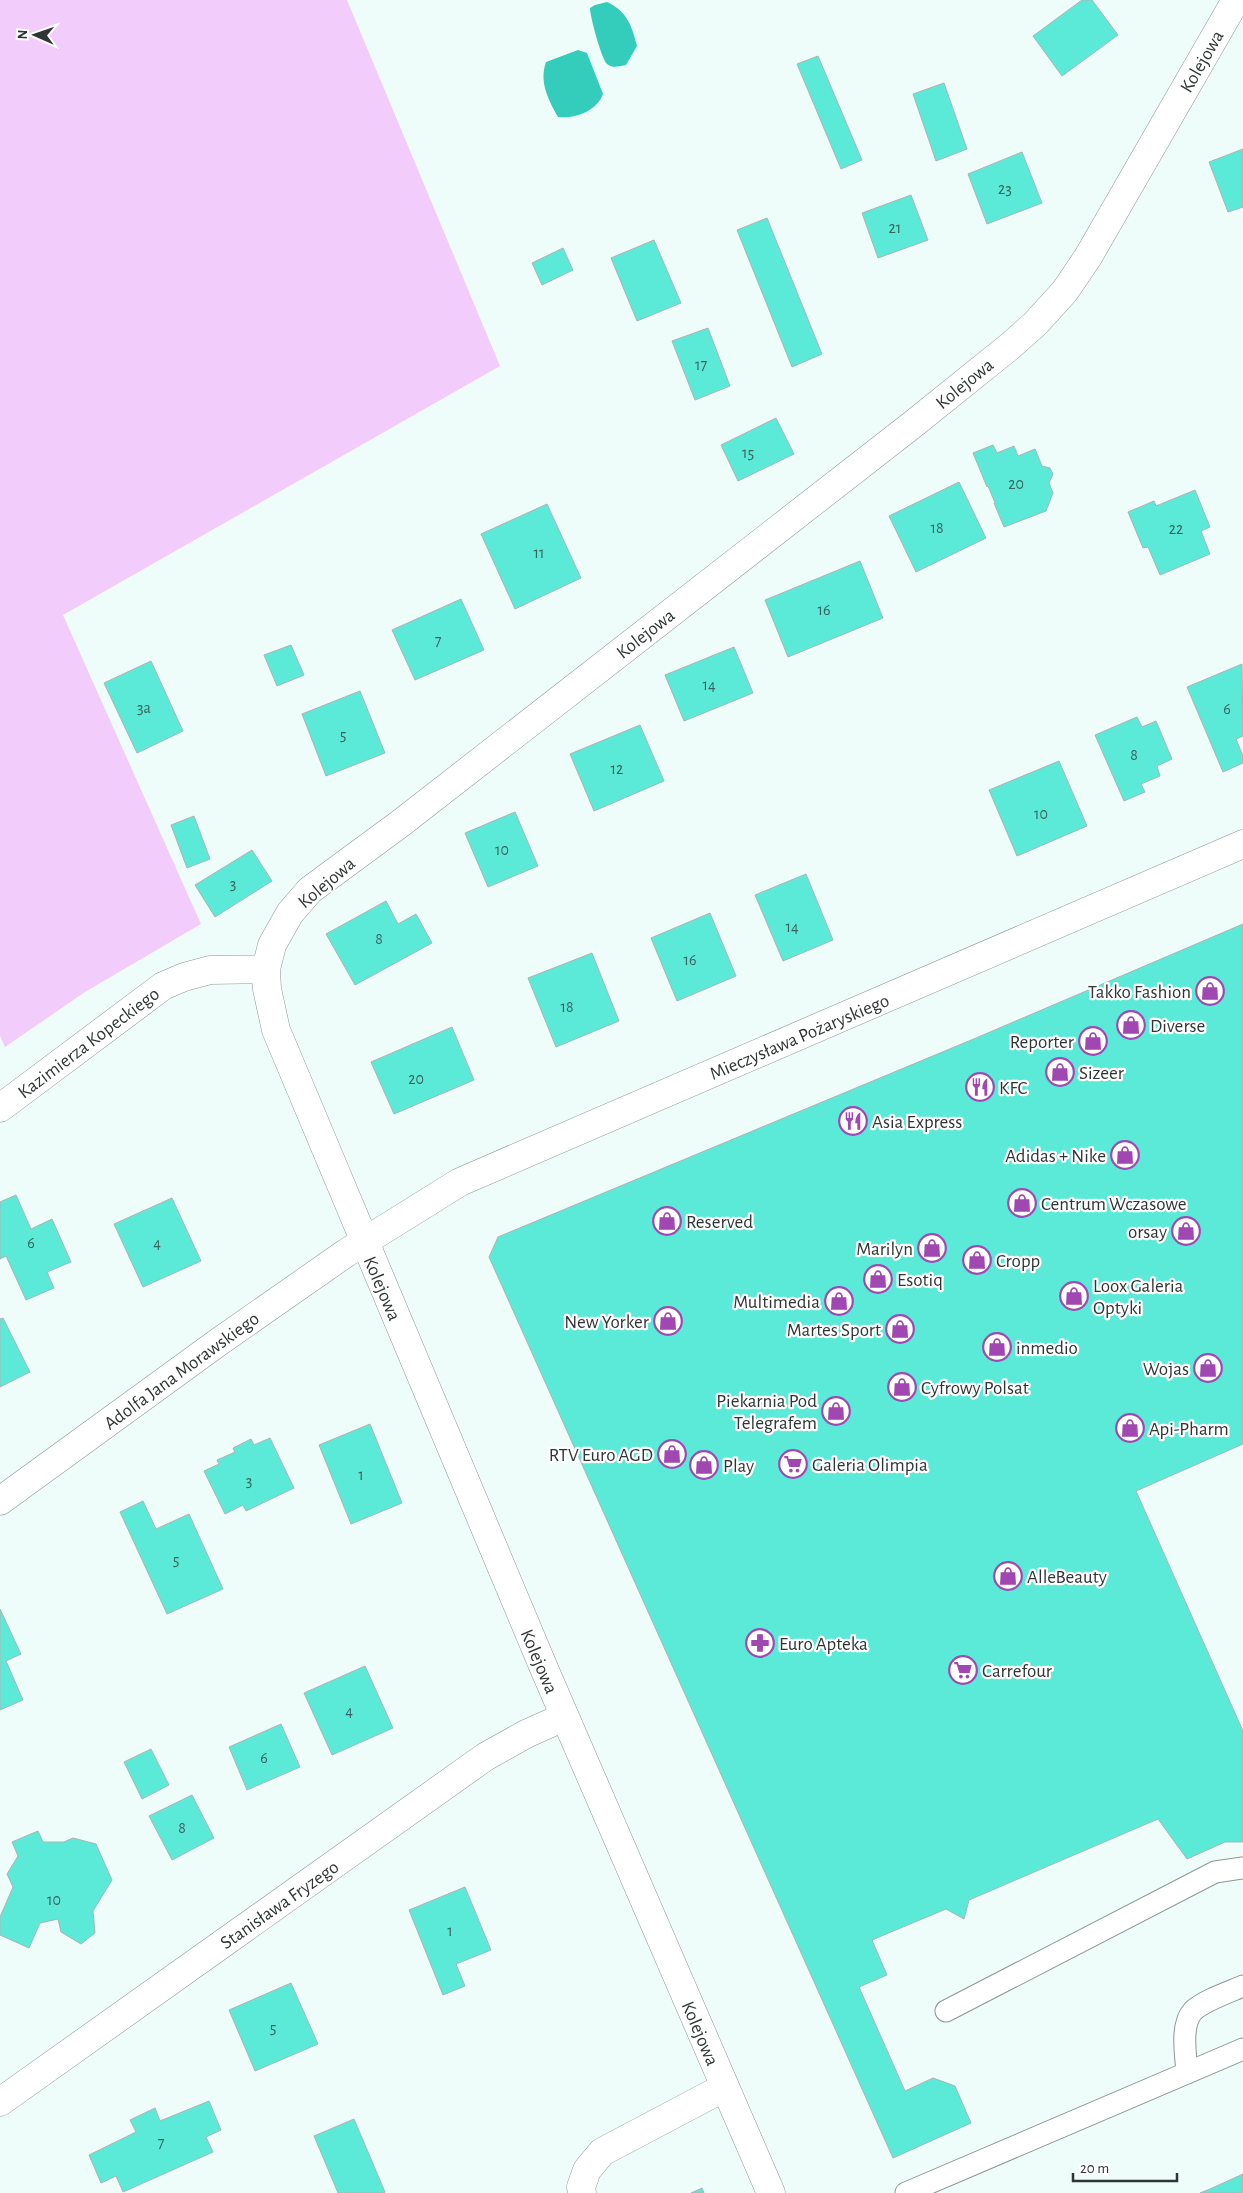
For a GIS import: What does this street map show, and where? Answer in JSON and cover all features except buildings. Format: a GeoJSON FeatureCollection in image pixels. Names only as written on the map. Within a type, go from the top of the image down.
{"type":"FeatureCollection","features":[{"type":"Feature","properties":{"kind":"street","name":"Kolejowa"},"geometry":{"type":"LineString","coordinates":[[771,2193],[564,1717],[276,1030],[267,989],[266,969],[272,945],[290,913],[310,890],[401,823],[888,444],[1035,324],[1065,291],[1088,257],[1236,0]]}},
{"type":"Feature","properties":{"kind":"street","name":"Mieczysława Pożaryskiego"},"geometry":{"type":"LineString","coordinates":[[364,1243],[460,1182],[1243,844]]}},
{"type":"Feature","properties":{"kind":"street","name":"Kazimierza Kopeckiego"},"geometry":{"type":"LineString","coordinates":[[0,1108],[163,986],[184,977],[210,970],[266,969]]}},
{"type":"Feature","properties":{"kind":"street","name":"Adolfa Jana Morawskiego"},"geometry":{"type":"LineString","coordinates":[[0,1501],[220,1341],[364,1243]]}},
{"type":"Feature","properties":{"kind":"street","name":"Stanisława Fryzego"},"geometry":{"type":"LineString","coordinates":[[0,2102],[485,1757],[526,1734],[564,1717]]}},
{"type":"Feature","properties":{"kind":"street"},"geometry":{"type":"LineString","coordinates":[[582,2193],[581,2187],[587,2170],[602,2152],[725,2088]]}},
{"type":"Feature","properties":{"kind":"lane"},"geometry":{"type":"LineString","coordinates":[[946,2011],[1216,1872],[1243,1868]]}},
{"type":"Feature","properties":{"kind":"lane"},"geometry":{"type":"LineString","coordinates":[[1187,2073],[1186,2034],[1188,2021],[1193,2011],[1243,1986]]}},
{"type":"Feature","properties":{"kind":"lane"},"geometry":{"type":"LineString","coordinates":[[906,2193],[1243,2049]]}},
{"type":"Feature","properties":{"kind":"shaded area"},"geometry":{"type":"Polygon","coordinates":[[[0,0],[347,0],[500,366],[63,615],[201,924],[85,992],[5,1047],[0,1036],[0,0]]]}},
{"type":"Feature","properties":{"kind":"shaded area"},"geometry":{"type":"Polygon","coordinates":[[[607,2],[619,10],[628,20],[635,39],[637,46],[626,65],[609,66],[602,55],[590,8],[607,2]]]}},
{"type":"Feature","properties":{"kind":"shaded area"},"geometry":{"type":"Polygon","coordinates":[[[578,50],[587,53],[603,94],[596,105],[585,113],[571,117],[558,117],[548,97],[544,83],[546,62],[578,50]]]}},
{"type":"Feature","properties":{"kind":"place","name":"Takko Fashion"},"geometry":{"type":"Point","coordinates":[1210,991]}},
{"type":"Feature","properties":{"kind":"place","name":"Diverse"},"geometry":{"type":"Point","coordinates":[1131,1025]}},
{"type":"Feature","properties":{"kind":"place","name":"Reporter"},"geometry":{"type":"Point","coordinates":[1093,1041]}},
{"type":"Feature","properties":{"kind":"place","name":"Sizeer"},"geometry":{"type":"Point","coordinates":[1060,1072]}},
{"type":"Feature","properties":{"kind":"place","name":"KFC"},"geometry":{"type":"Point","coordinates":[980,1087]}},
{"type":"Feature","properties":{"kind":"place","name":"Asia Express"},"geometry":{"type":"Point","coordinates":[853,1121]}},
{"type":"Feature","properties":{"kind":"place","name":"Adidas + Nike"},"geometry":{"type":"Point","coordinates":[1125,1155]}},
{"type":"Feature","properties":{"kind":"place","name":"Centrum Wczasowe"},"geometry":{"type":"Point","coordinates":[1022,1203]}},
{"type":"Feature","properties":{"kind":"place","name":"Reserved"},"geometry":{"type":"Point","coordinates":[667,1221]}},
{"type":"Feature","properties":{"kind":"place","name":"orsay"},"geometry":{"type":"Point","coordinates":[1186,1231]}},
{"type":"Feature","properties":{"kind":"place","name":"Marilyn"},"geometry":{"type":"Point","coordinates":[932,1248]}},
{"type":"Feature","properties":{"kind":"place","name":"Cropp"},"geometry":{"type":"Point","coordinates":[977,1260]}},
{"type":"Feature","properties":{"kind":"place","name":"Esotiq"},"geometry":{"type":"Point","coordinates":[878,1279]}},
{"type":"Feature","properties":{"kind":"place","name":"Loox Galeria Optyki"},"geometry":{"type":"Point","coordinates":[1074,1296]}},
{"type":"Feature","properties":{"kind":"place","name":"Multimedia"},"geometry":{"type":"Point","coordinates":[839,1301]}},
{"type":"Feature","properties":{"kind":"place","name":"New Yorker"},"geometry":{"type":"Point","coordinates":[668,1321]}},
{"type":"Feature","properties":{"kind":"place","name":"Martes Sport"},"geometry":{"type":"Point","coordinates":[900,1329]}},
{"type":"Feature","properties":{"kind":"place","name":"inmedio"},"geometry":{"type":"Point","coordinates":[997,1347]}},
{"type":"Feature","properties":{"kind":"place","name":"Wojas"},"geometry":{"type":"Point","coordinates":[1208,1368]}},
{"type":"Feature","properties":{"kind":"place","name":"Cyfrowy Polsat"},"geometry":{"type":"Point","coordinates":[902,1387]}},
{"type":"Feature","properties":{"kind":"place","name":"Piekarnia Pod Telegrafem"},"geometry":{"type":"Point","coordinates":[836,1411]}},
{"type":"Feature","properties":{"kind":"place","name":"Api-Pharm"},"geometry":{"type":"Point","coordinates":[1130,1428]}},
{"type":"Feature","properties":{"kind":"place","name":"RTV Euro AGD"},"geometry":{"type":"Point","coordinates":[672,1454]}},
{"type":"Feature","properties":{"kind":"place","name":"Galeria Olimpia"},"geometry":{"type":"Point","coordinates":[793,1464]}},
{"type":"Feature","properties":{"kind":"place","name":"Play"},"geometry":{"type":"Point","coordinates":[704,1465]}},
{"type":"Feature","properties":{"kind":"place","name":"AlleBeauty"},"geometry":{"type":"Point","coordinates":[1008,1576]}},
{"type":"Feature","properties":{"kind":"place","name":"Euro Apteka"},"geometry":{"type":"Point","coordinates":[760,1643]}},
{"type":"Feature","properties":{"kind":"place","name":"Carrefour"},"geometry":{"type":"Point","coordinates":[963,1670]}}]}
